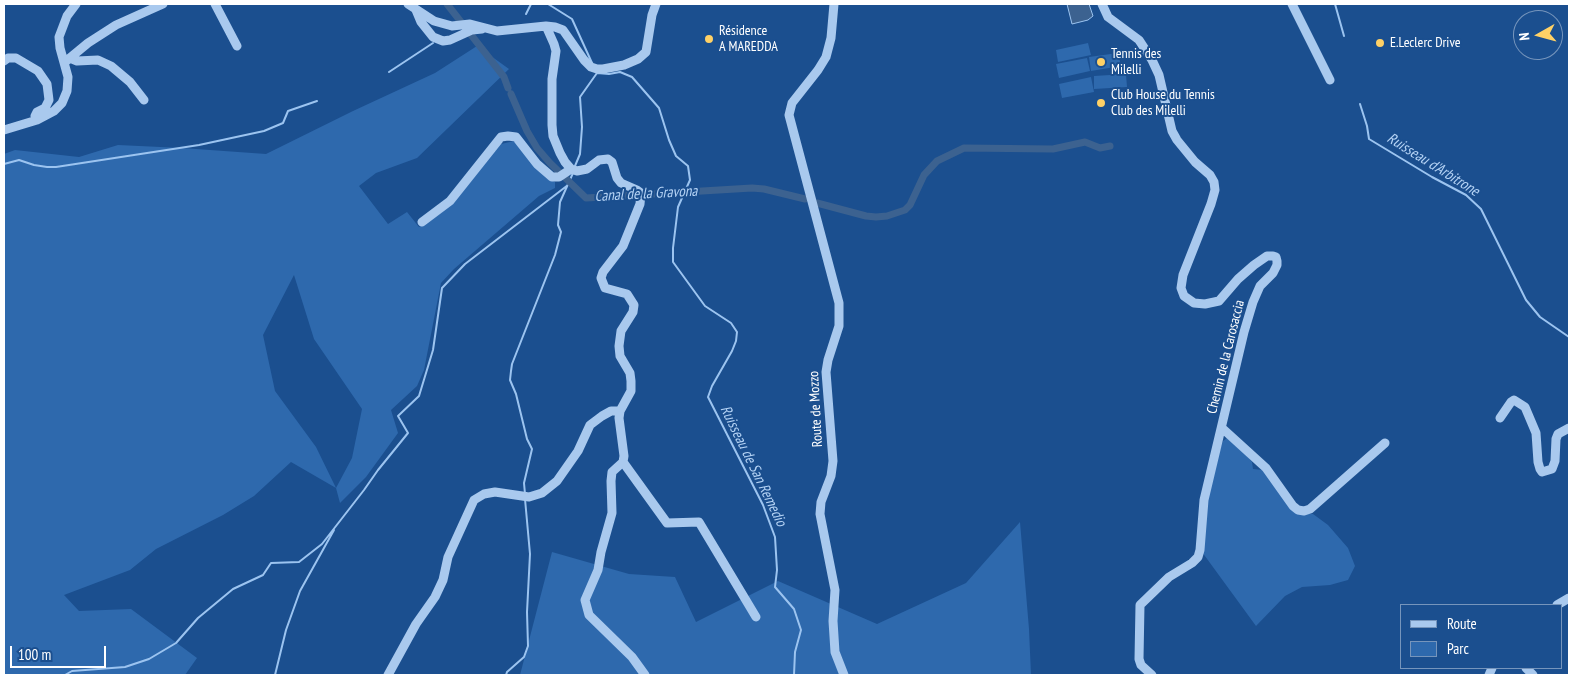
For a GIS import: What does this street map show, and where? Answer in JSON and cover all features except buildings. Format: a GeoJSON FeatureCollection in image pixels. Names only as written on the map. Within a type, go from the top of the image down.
{"type":"FeatureCollection","features":[{"type":"Feature","properties":{"kind":"street"},"geometry":{"type":"LineString","coordinates":[[4,130],[36,120],[54,111],[62,102],[67,92],[68,60],[60,48],[59,37],[67,16],[76,4]]}},
{"type":"Feature","properties":{"kind":"street"},"geometry":{"type":"LineString","coordinates":[[68,60],[88,42],[116,25],[163,4]]}},
{"type":"Feature","properties":{"kind":"street"},"geometry":{"type":"LineString","coordinates":[[215,4],[237,46]]}},
{"type":"Feature","properties":{"kind":"street"},"geometry":{"type":"LineString","coordinates":[[412,7],[434,21],[452,26],[470,24],[497,31],[546,26],[563,30],[591,67],[603,70],[624,65],[638,59],[646,52],[652,15],[656,4]]}},
{"type":"Feature","properties":{"kind":"street","name":"Route de Mozzo"},"geometry":{"type":"LineString","coordinates":[[834,4],[831,38],[826,57],[792,103],[789,115],[839,303],[839,326],[826,372],[833,461],[831,476],[821,502],[820,514],[834,590],[835,652],[844,675]]}},
{"type":"Feature","properties":{"kind":"street","name":"Chemin de la Carosaccia"},"geometry":{"type":"LineString","coordinates":[[1102,4],[1108,17],[1139,40],[1152,60],[1159,75],[1172,131],[1195,162],[1210,175],[1214,182],[1215,190],[1211,204],[1183,275],[1182,288],[1184,296],[1194,303],[1205,304],[1219,300],[1238,279],[1267,256],[1276,258],[1277,265],[1273,273],[1260,286],[1253,302],[1227,399],[1222,428],[1204,500],[1198,557],[1192,563],[1169,577],[1153,591],[1143,600],[1139,609],[1139,659],[1146,672],[1152,675]]}},
{"type":"Feature","properties":{"kind":"street"},"geometry":{"type":"LineString","coordinates":[[1292,4],[1330,80]]}},
{"type":"Feature","properties":{"kind":"street"},"geometry":{"type":"LineString","coordinates":[[412,7],[433,37],[443,41],[450,40],[472,30],[487,28]]}},
{"type":"Feature","properties":{"kind":"street"},"geometry":{"type":"LineString","coordinates":[[450,40],[452,26]]}},
{"type":"Feature","properties":{"kind":"street"},"geometry":{"type":"LineString","coordinates":[[546,26],[556,51],[552,79],[553,136],[560,153],[574,170]]}},
{"type":"Feature","properties":{"kind":"street"},"geometry":{"type":"LineString","coordinates":[[4,61],[8,58],[16,58],[38,71],[47,84],[49,100],[45,108],[37,112],[36,120]]}},
{"type":"Feature","properties":{"kind":"street"},"geometry":{"type":"LineString","coordinates":[[68,60],[98,60],[112,66],[130,82],[144,100]]}},
{"type":"Feature","properties":{"kind":"street"},"geometry":{"type":"LineString","coordinates":[[422,222],[450,201],[501,137],[508,136],[516,137],[538,164],[552,177],[559,177],[574,170],[587,169],[599,160],[608,159],[612,162],[617,178],[621,183],[641,193],[640,204],[623,246],[607,266],[601,278],[605,288],[627,294],[634,305],[633,312],[621,331],[620,356],[630,373],[631,381],[630,391],[620,411],[619,418],[624,456],[623,462],[612,472],[612,513],[598,570],[585,600],[589,615],[632,657],[645,675]]}},
{"type":"Feature","properties":{"kind":"street"},"geometry":{"type":"LineString","coordinates":[[1500,418],[1514,400],[1525,407],[1536,433],[1538,462],[1542,472],[1552,469],[1555,461],[1558,434],[1569,428]]}},
{"type":"Feature","properties":{"kind":"street"},"geometry":{"type":"LineString","coordinates":[[388,675],[416,624],[435,597],[443,580],[448,557],[474,500],[484,494],[495,492],[529,497],[542,493],[557,481],[578,451],[590,425],[602,416],[620,411]]}},
{"type":"Feature","properties":{"kind":"street"},"geometry":{"type":"LineString","coordinates":[[1222,428],[1266,468],[1293,506],[1298,510],[1304,511],[1318,502],[1385,443]]}},
{"type":"Feature","properties":{"kind":"street"},"geometry":{"type":"LineString","coordinates":[[623,462],[667,523],[699,522],[756,617]]}},
{"type":"Feature","properties":{"kind":"green space"},"geometry":{"type":"Polygon","coordinates":[[[1088,43],[1091,55],[1058,62],[1056,50],[1088,43]]]}},
{"type":"Feature","properties":{"kind":"green space"},"geometry":{"type":"Polygon","coordinates":[[[477,46],[509,69],[417,158],[376,173],[359,186],[388,224],[407,212],[419,227],[441,213],[501,144],[514,141],[546,178],[555,182],[555,188],[539,196],[454,269],[441,283],[424,370],[417,386],[391,410],[398,433],[366,477],[340,503],[336,488],[291,462],[254,496],[223,515],[156,549],[130,570],[64,595],[79,611],[131,609],[197,658],[185,675],[4,675],[4,154],[15,150],[79,157],[118,145],[266,154],[435,73],[477,46]],[[294,275],[263,335],[275,391],[316,447],[336,488],[352,458],[362,409],[314,339],[294,275]]]}},
{"type":"Feature","properties":{"kind":"green space"},"geometry":{"type":"Polygon","coordinates":[[[1118,53],[1121,66],[1091,71],[1089,57],[1118,53]]]}},
{"type":"Feature","properties":{"kind":"green space"},"geometry":{"type":"Polygon","coordinates":[[[1087,58],[1090,71],[1059,78],[1056,64],[1087,58]]]}},
{"type":"Feature","properties":{"kind":"green space"},"geometry":{"type":"Polygon","coordinates":[[[1126,74],[1127,87],[1094,89],[1094,76],[1126,74]]]}},
{"type":"Feature","properties":{"kind":"green space"},"geometry":{"type":"Polygon","coordinates":[[[1091,77],[1094,92],[1062,98],[1059,84],[1091,77]]]}},
{"type":"Feature","properties":{"kind":"green space"},"geometry":{"type":"Polygon","coordinates":[[[1227,438],[1247,456],[1252,462],[1253,469],[1263,470],[1302,513],[1313,514],[1328,525],[1348,548],[1355,566],[1348,580],[1330,585],[1302,587],[1285,596],[1256,626],[1202,552],[1207,500],[1215,465],[1223,441],[1227,438]]]}},
{"type":"Feature","properties":{"kind":"green space"},"geometry":{"type":"Polygon","coordinates":[[[1020,522],[1031,675],[520,675],[552,552],[629,574],[675,577],[696,622],[778,581],[877,624],[966,583],[1020,522]]]}},
{"type":"Feature","properties":{"kind":"shaded area"},"geometry":{"type":"Polygon","coordinates":[[[1067,4],[1089,4],[1093,16],[1088,20],[1072,24],[1067,4]]]}},
{"type":"Feature","properties":{"kind":"waterway","name":"Canal de la Gravona"},"geometry":{"type":"LineString","coordinates":[[447,4],[504,77],[508,88]]}},
{"type":"Feature","properties":{"kind":"waterway","name":"Ruisseau de San Remedio"},"geometry":{"type":"LineString","coordinates":[[526,14],[531,4]]}},
{"type":"Feature","properties":{"kind":"waterway","name":"Ruisseau de San Remedio"},"geometry":{"type":"LineString","coordinates":[[548,4],[572,19],[592,63]]}},
{"type":"Feature","properties":{"kind":"waterway","name":"Ruisseau d'Arbitrone"},"geometry":{"type":"LineString","coordinates":[[1335,4],[1344,36]]}},
{"type":"Feature","properties":{"kind":"waterway"},"geometry":{"type":"LineString","coordinates":[[389,72],[433,43]]}},
{"type":"Feature","properties":{"kind":"waterway","name":"Ruisseau de San Remedio"},"geometry":{"type":"LineString","coordinates":[[596,71],[597,73],[609,74],[620,72],[632,77],[659,108],[676,156],[688,166],[690,180],[678,207],[673,262],[705,306],[731,323],[737,332],[732,351],[712,386],[708,397],[763,505],[775,537],[777,570],[775,587],[794,609],[801,630],[795,652],[794,675]]}},
{"type":"Feature","properties":{"kind":"waterway"},"geometry":{"type":"LineString","coordinates":[[575,166],[580,154],[582,127],[580,97],[597,73]]}},
{"type":"Feature","properties":{"kind":"waterway","name":"Canal de la Gravona"},"geometry":{"type":"LineString","coordinates":[[511,94],[527,131],[537,148],[586,198],[752,188],[805,199]]}},
{"type":"Feature","properties":{"kind":"waterway"},"geometry":{"type":"LineString","coordinates":[[4,164],[19,160],[34,165],[56,167],[199,145],[264,131],[283,123],[288,111],[317,101]]}},
{"type":"Feature","properties":{"kind":"waterway","name":"Ruisseau d'Arbitrone"},"geometry":{"type":"LineString","coordinates":[[1360,104],[1369,139],[1466,195],[1481,209],[1526,300],[1540,317],[1569,337]]}},
{"type":"Feature","properties":{"kind":"waterway","name":"Canal de la Gravona"},"geometry":{"type":"LineString","coordinates":[[817,203],[866,216],[887,216],[905,210],[910,205],[924,175],[937,161],[964,148],[1053,149],[1085,142],[1100,148],[1110,146]]}},
{"type":"Feature","properties":{"kind":"waterway"},"geometry":{"type":"LineString","coordinates":[[525,494],[524,483],[532,449],[527,439],[516,394],[510,380],[512,364],[555,255],[561,232],[558,225],[560,202],[573,173]]}},
{"type":"Feature","properties":{"kind":"waterway"},"geometry":{"type":"LineString","coordinates":[[65,675],[72,671],[125,667],[149,659],[176,643],[198,618],[233,589],[263,575],[271,563],[299,562],[322,544],[408,433],[398,416],[419,396],[433,350],[442,288],[465,264],[568,185]]}},
{"type":"Feature","properties":{"kind":"waterway"},"geometry":{"type":"LineString","coordinates":[[506,675],[524,657],[528,646],[527,612],[530,554],[525,499]]}},
{"type":"Feature","properties":{"kind":"waterway"},"geometry":{"type":"LineString","coordinates":[[275,675],[286,630],[300,591],[334,530]]}},
{"type":"Feature","properties":{"kind":"place","name":"Résidence A MAREDDA"},"geometry":{"type":"Point","coordinates":[709,39]}},
{"type":"Feature","properties":{"kind":"place","name":"E.Leclerc Drive"},"geometry":{"type":"Point","coordinates":[1380,43]}},
{"type":"Feature","properties":{"kind":"place","name":"Tennis des Milelli"},"geometry":{"type":"Point","coordinates":[1101,62]}},
{"type":"Feature","properties":{"kind":"place","name":"Club House du Tennis Club des Milelli"},"geometry":{"type":"Point","coordinates":[1101,103]}}]}
